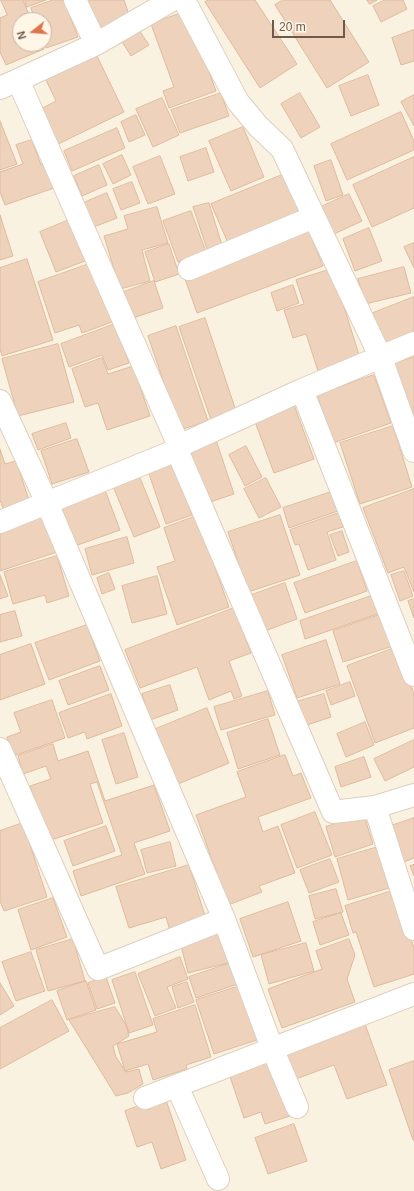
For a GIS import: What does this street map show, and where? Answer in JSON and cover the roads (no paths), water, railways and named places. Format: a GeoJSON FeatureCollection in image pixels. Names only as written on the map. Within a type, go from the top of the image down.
{"type":"FeatureCollection","features":[{"type":"Feature","properties":{"kind":"street"},"geometry":{"type":"LineString","coordinates":[[75,0],[96,44]]}},
{"type":"Feature","properties":{"kind":"street"},"geometry":{"type":"LineString","coordinates":[[172,0],[96,44],[5,85],[178,448],[333,812],[375,807],[414,796]]}},
{"type":"Feature","properties":{"kind":"street"},"geometry":{"type":"LineString","coordinates":[[184,0],[238,102],[258,126],[282,149],[381,358],[414,451]]}},
{"type":"Feature","properties":{"kind":"street"},"geometry":{"type":"LineString","coordinates":[[189,269],[314,217]]}},
{"type":"Feature","properties":{"kind":"street"},"geometry":{"type":"LineString","coordinates":[[0,522],[178,448],[302,390],[414,343]]}},
{"type":"Feature","properties":{"kind":"street"},"geometry":{"type":"LineString","coordinates":[[302,390],[414,675]]}},
{"type":"Feature","properties":{"kind":"street"},"geometry":{"type":"LineString","coordinates":[[0,401],[47,503],[224,919],[272,1048],[297,1107]]}},
{"type":"Feature","properties":{"kind":"street"},"geometry":{"type":"LineString","coordinates":[[0,748],[98,969],[224,919]]}},
{"type":"Feature","properties":{"kind":"street"},"geometry":{"type":"LineString","coordinates":[[375,807],[414,929]]}},
{"type":"Feature","properties":{"kind":"street"},"geometry":{"type":"LineString","coordinates":[[145,1098],[414,994]]}},
{"type":"Feature","properties":{"kind":"street"},"geometry":{"type":"LineString","coordinates":[[177,1086],[218,1179]]}}]}
